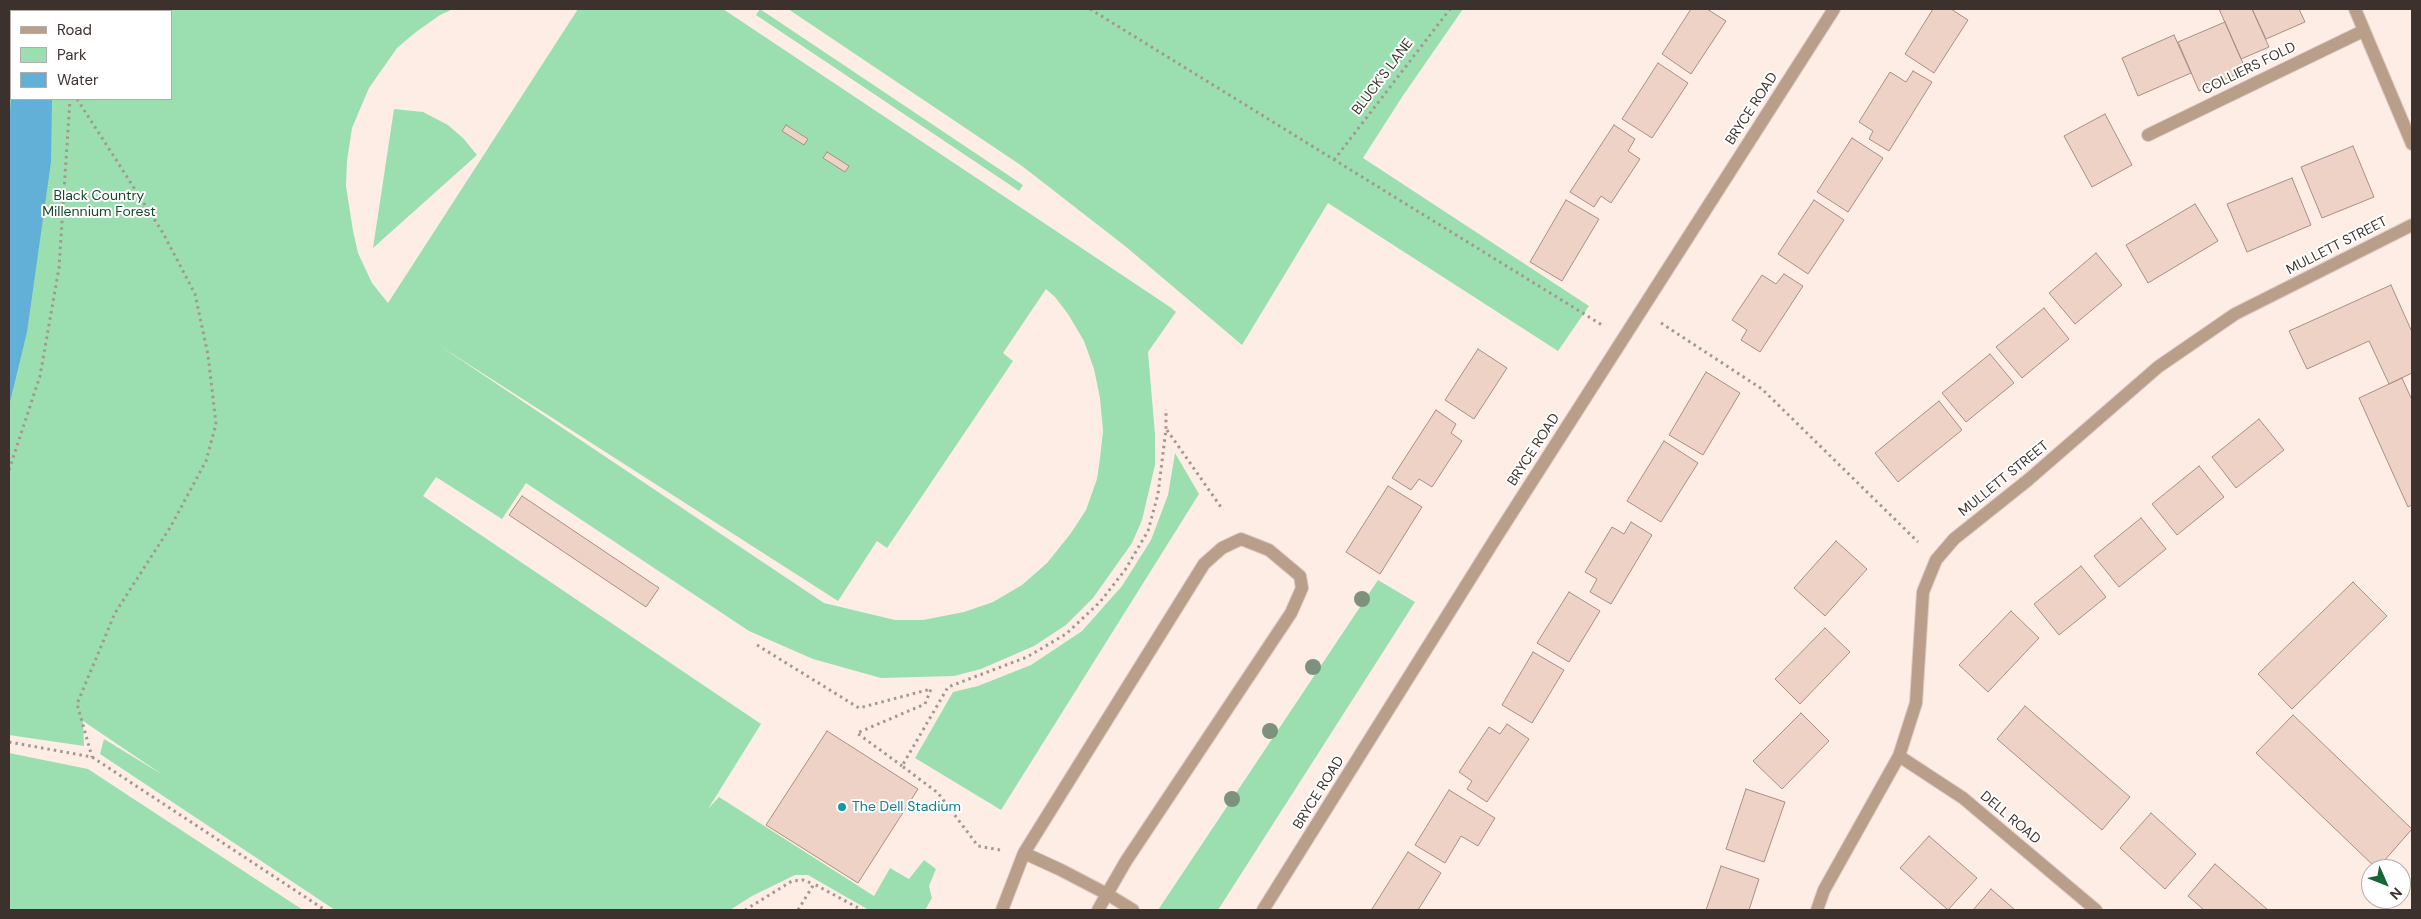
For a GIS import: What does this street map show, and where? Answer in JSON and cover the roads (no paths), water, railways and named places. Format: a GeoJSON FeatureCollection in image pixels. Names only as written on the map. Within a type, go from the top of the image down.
{"type":"FeatureCollection","features":[{"type":"Feature","properties":{"kind":"street","name":"BRYCE ROAD"},"geometry":{"type":"LineString","coordinates":[[1263,910],[1641,310],[1834,9]]}},
{"type":"Feature","properties":{"kind":"street"},"geometry":{"type":"LineString","coordinates":[[2355,9],[2412,144]]}},
{"type":"Feature","properties":{"kind":"street","name":"COLLIERS FOLD"},"geometry":{"type":"LineString","coordinates":[[2148,135],[2363,31]]}},
{"type":"Feature","properties":{"kind":"street","name":"MULLETT STREET"},"geometry":{"type":"LineString","coordinates":[[1817,910],[1824,890],[1899,756],[1916,703],[1922,592],[1936,560],[1954,539],[2028,480],[2158,367],[2235,314],[2412,225]]}},
{"type":"Feature","properties":{"kind":"street"},"geometry":{"type":"LineString","coordinates":[[1002,910],[1024,854],[1204,564],[1222,548],[1241,539],[1269,550],[1300,576],[1302,588],[1291,613],[1106,894],[1098,910]]}},
{"type":"Feature","properties":{"kind":"street","name":"DELL ROAD"},"geometry":{"type":"LineString","coordinates":[[1899,756],[1962,798],[2096,910]]}},
{"type":"Feature","properties":{"kind":"street"},"geometry":{"type":"LineString","coordinates":[[1024,854],[1106,894],[1133,910]]}},
{"type":"Feature","properties":{"kind":"water"},"geometry":{"type":"Polygon","coordinates":[[[11,100],[52,100],[51,162],[27,332],[9,406],[9,126],[11,100]]]}},
{"type":"Feature","properties":{"kind":"place","name":"The Dell Stadium"},"geometry":{"type":"Point","coordinates":[842,807]}},
{"type":"Feature","properties":{"kind":"park label","name":"Black Country Millennium Forest"},"geometry":{"type":"Point","coordinates":[99,204]}}]}
